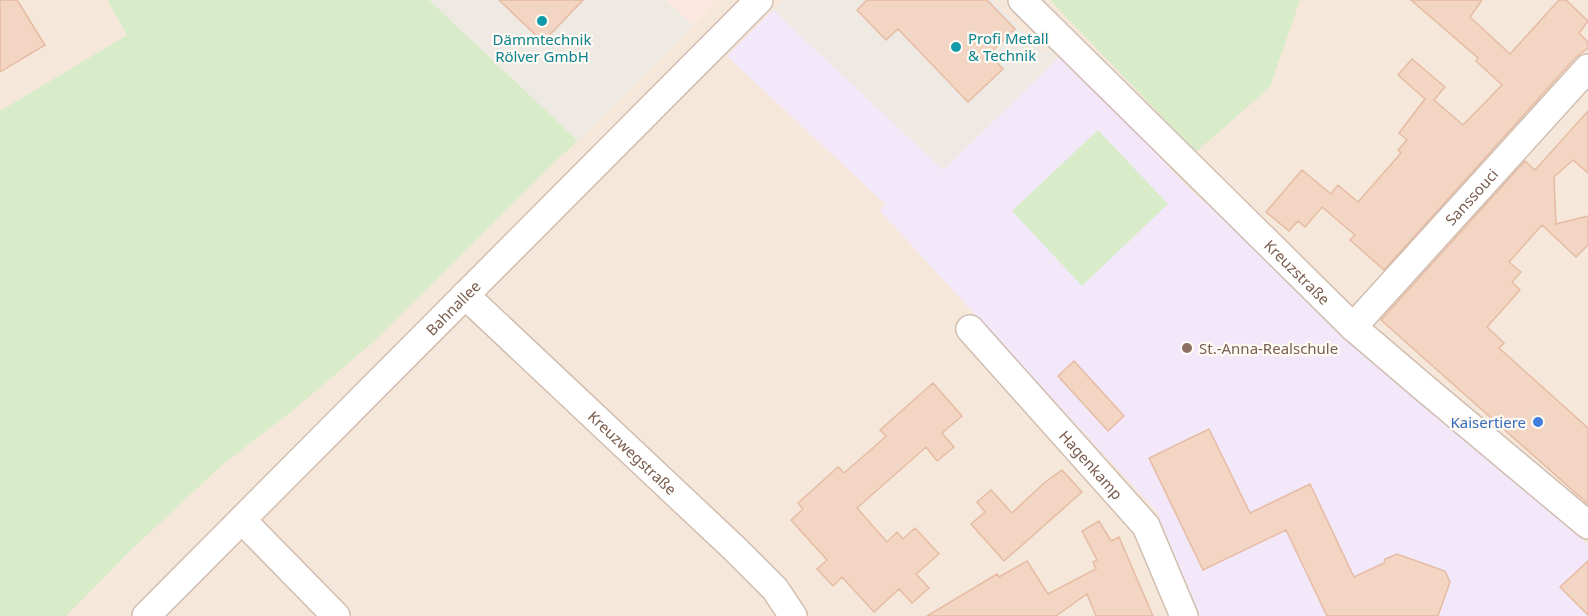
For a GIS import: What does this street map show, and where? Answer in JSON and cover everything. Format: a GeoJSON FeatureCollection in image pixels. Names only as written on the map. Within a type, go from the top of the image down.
{"type":"FeatureCollection","features":[{"type":"Feature","properties":{"kind":"street","name":"Bahnallee"},"geometry":{"type":"LineString","coordinates":[[146,616],[759,0]]}},
{"type":"Feature","properties":{"kind":"street","name":"Kreuzstraße"},"geometry":{"type":"LineString","coordinates":[[1022,0],[1353,327],[1588,525]]}},
{"type":"Feature","properties":{"kind":"street","name":"Sanssouci"},"geometry":{"type":"LineString","coordinates":[[1353,327],[1588,68]]}},
{"type":"Feature","properties":{"kind":"street","name":"Kreuzwegstraße"},"geometry":{"type":"LineString","coordinates":[[465,296],[735,549],[775,589],[793,616]]}},
{"type":"Feature","properties":{"kind":"street","name":"Hagenkamp"},"geometry":{"type":"LineString","coordinates":[[970,329],[1146,526],[1184,616]]}},
{"type":"Feature","properties":{"kind":"street"},"geometry":{"type":"LineString","coordinates":[[242,520],[336,616]]}},
{"type":"Feature","properties":{"kind":"shaded area"},"geometry":{"type":"Polygon","coordinates":[[[0,0],[1588,0],[1588,616],[0,616],[0,0]]]}},
{"type":"Feature","properties":{"kind":"shaded area"},"geometry":{"type":"Polygon","coordinates":[[[429,0],[666,0],[693,25],[578,141],[429,0]]]}},
{"type":"Feature","properties":{"kind":"shaded area"},"geometry":{"type":"Polygon","coordinates":[[[666,0],[717,0],[693,25],[666,0]]]}},
{"type":"Feature","properties":{"kind":"shaded area"},"geometry":{"type":"Polygon","coordinates":[[[783,0],[993,0],[1045,54],[1054,47],[1062,55],[943,170],[773,10],[783,0]]]}},
{"type":"Feature","properties":{"kind":"shaded area","name":"St.-Anna-Realschule"},"geometry":{"type":"Polygon","coordinates":[[[773,10],[943,170],[1062,55],[1190,189],[1588,545],[1588,616],[1200,616],[1157,512],[880,211],[885,204],[727,56],[773,10]]]}},
{"type":"Feature","properties":{"kind":"green space"},"geometry":{"type":"Polygon","coordinates":[[[107,0],[429,0],[578,141],[372,343],[296,408],[222,465],[131,550],[66,616],[0,616],[0,111],[127,35],[107,0]]]}},
{"type":"Feature","properties":{"kind":"green space"},"geometry":{"type":"Polygon","coordinates":[[[1050,0],[1300,0],[1270,87],[1196,152],[1050,0]]]}},
{"type":"Feature","properties":{"kind":"green space"},"geometry":{"type":"Polygon","coordinates":[[[1098,130],[1168,204],[1082,286],[1012,211],[1098,130]]]}},
{"type":"Feature","properties":{"kind":"building"},"geometry":{"type":"Polygon","coordinates":[[[0,0],[17,0],[45,45],[0,72],[0,0]]]}},
{"type":"Feature","properties":{"kind":"building","name":"Dämmtechnik Rölver GmbH"},"geometry":{"type":"Polygon","coordinates":[[[499,0],[583,0],[543,42],[499,0]]]}},
{"type":"Feature","properties":{"kind":"building","name":"Profi Metall & Technik"},"geometry":{"type":"Polygon","coordinates":[[[867,0],[987,0],[1015,29],[989,54],[1003,69],[968,102],[898,29],[886,40],[857,10],[867,0]]]}},
{"type":"Feature","properties":{"kind":"building"},"geometry":{"type":"Polygon","coordinates":[[[1411,0],[1482,0],[1470,17],[1510,54],[1559,0],[1566,0],[1588,21],[1579,33],[1588,42],[1588,48],[1576,57],[1384,270],[1350,240],[1355,235],[1322,207],[1305,227],[1298,221],[1289,231],[1266,212],[1302,170],[1331,194],[1338,185],[1358,202],[1401,153],[1398,150],[1407,140],[1399,133],[1425,99],[1398,75],[1412,59],[1445,87],[1434,100],[1463,125],[1502,85],[1476,61],[1478,58],[1411,0]]]}},
{"type":"Feature","properties":{"kind":"building"},"geometry":{"type":"Polygon","coordinates":[[[1588,111],[1588,173],[1573,160],[1554,177],[1556,224],[1588,216],[1588,245],[1576,257],[1542,225],[1509,262],[1521,272],[1512,282],[1520,290],[1487,327],[1504,343],[1499,348],[1588,428],[1588,504],[1381,320],[1525,161],[1535,170],[1588,111]]]}},
{"type":"Feature","properties":{"kind":"building"},"geometry":{"type":"Polygon","coordinates":[[[1074,361],[1124,416],[1108,431],[1058,376],[1074,361]]]}},
{"type":"Feature","properties":{"kind":"building"},"geometry":{"type":"Polygon","coordinates":[[[933,383],[962,416],[942,433],[954,447],[937,461],[926,447],[857,508],[887,542],[897,532],[903,539],[915,528],[939,554],[916,574],[929,588],[912,603],[899,589],[874,612],[842,577],[833,586],[817,569],[827,560],[791,520],[803,509],[798,503],[838,467],[844,473],[874,447],[886,436],[880,430],[933,383]]]}},
{"type":"Feature","properties":{"kind":"building"},"geometry":{"type":"Polygon","coordinates":[[[1209,429],[1250,513],[1310,484],[1354,577],[1384,563],[1385,559],[1397,554],[1445,571],[1450,582],[1438,616],[1327,616],[1286,530],[1203,570],[1149,458],[1209,429]]]}},
{"type":"Feature","properties":{"kind":"building"},"geometry":{"type":"Polygon","coordinates":[[[1062,470],[1082,492],[1004,561],[971,524],[985,512],[977,502],[991,490],[1012,513],[1044,483],[1062,470]]]}},
{"type":"Feature","properties":{"kind":"building"},"geometry":{"type":"Polygon","coordinates":[[[1099,521],[1111,541],[1119,537],[1153,616],[1096,616],[1087,594],[1056,616],[927,616],[997,574],[999,577],[1027,561],[1048,594],[1096,569],[1093,562],[1097,560],[1082,531],[1099,521]]]}},
{"type":"Feature","properties":{"kind":"building"},"geometry":{"type":"Polygon","coordinates":[[[1588,561],[1588,615],[1560,587],[1588,561]]]}},
{"type":"Feature","properties":{"kind":"place","name":"Dämmtechnik Rölver GmbH"},"geometry":{"type":"Point","coordinates":[542,21]}},
{"type":"Feature","properties":{"kind":"place","name":"Profi Metall & Technik"},"geometry":{"type":"Point","coordinates":[956,47]}},
{"type":"Feature","properties":{"kind":"place","name":"St.-Anna-Realschule"},"geometry":{"type":"Point","coordinates":[1187,348]}},
{"type":"Feature","properties":{"kind":"place","name":"Kaisertiere"},"geometry":{"type":"Point","coordinates":[1538,422]}}]}
